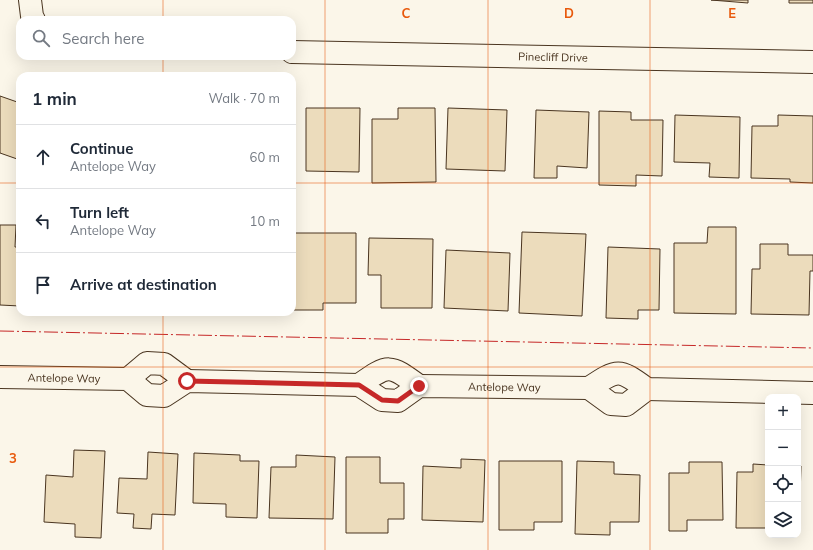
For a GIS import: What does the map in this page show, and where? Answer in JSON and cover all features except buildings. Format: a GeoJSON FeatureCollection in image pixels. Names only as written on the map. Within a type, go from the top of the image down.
{"type":"FeatureCollection","features":[{"type":"Feature","properties":{"kind":"street"},"geometry":{"type":"LineString","coordinates":[[30,0],[32,16]]}},
{"type":"Feature","properties":{"kind":"street","name":"Pinecliff Drive"},"geometry":{"type":"LineString","coordinates":[[296,52],[813,62]]}},
{"type":"Feature","properties":{"kind":"street"},"geometry":{"type":"LineString","coordinates":[[187,381],[164,364],[153,363],[147,363],[128,379],[147,396],[164,396],[187,381],[359,385],[382,400],[398,401],[419,386],[397,370],[381,370],[359,385]]}},
{"type":"Feature","properties":{"kind":"street"},"geometry":{"type":"LineString","coordinates":[[647,389],[626,404],[611,404],[589,388],[610,374],[626,374],[647,389],[813,393]]}},
{"type":"Feature","properties":{"kind":"street","name":"Antelope Way"},"geometry":{"type":"LineString","coordinates":[[0,377],[128,379]]}},
{"type":"Feature","properties":{"kind":"street","name":"Antelope Way"},"geometry":{"type":"LineString","coordinates":[[419,386],[589,388]]}},
{"type":"Feature","properties":{"kind":"power"},"geometry":{"type":"LineString","coordinates":[[0,331],[813,348]]}},
{"type":"Feature","properties":{"kind":"route"},"geometry":{"type":"LineString","coordinates":[[187,381],[359,385],[382,400],[398,401],[419,386]]}}]}
